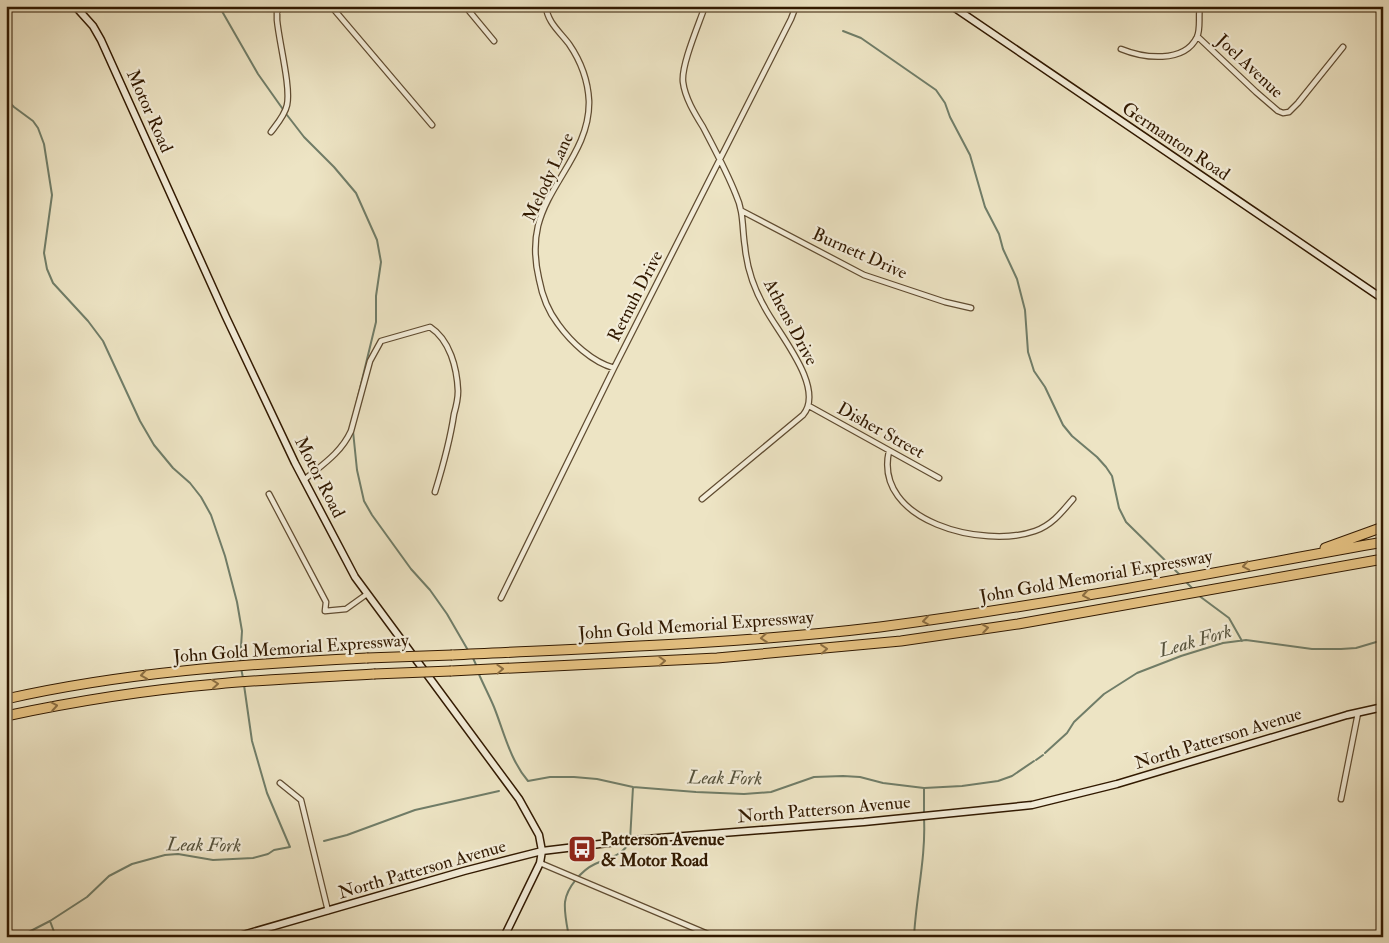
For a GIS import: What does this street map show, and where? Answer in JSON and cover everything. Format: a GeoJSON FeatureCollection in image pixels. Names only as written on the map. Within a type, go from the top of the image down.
{"type":"FeatureCollection","features":[{"type":"Feature","properties":{"kind":"highway"},"geometry":{"type":"LineString","coordinates":[[1294,558],[1383,527]]}},
{"type":"Feature","properties":{"kind":"highway","name":"John Gold Memorial Expressway"},"geometry":{"type":"LineString","coordinates":[[6,699],[154,673],[262,664],[624,647],[752,639],[878,627],[1063,599],[1383,542]]}},
{"type":"Feature","properties":{"kind":"highway","name":"John Gold Memorial Expressway"},"geometry":{"type":"LineString","coordinates":[[6,716],[99,698],[220,684],[374,674],[717,658],[901,641],[1018,624],[1383,559]]}},
{"type":"Feature","properties":{"kind":"main road","name":"Motor Road"},"geometry":{"type":"LineString","coordinates":[[75,6],[91,23],[101,40],[226,317],[304,480],[355,577],[518,799],[536,829],[542,851],[540,863],[504,937]]}},
{"type":"Feature","properties":{"kind":"main road","name":"Germanton Road"},"geometry":{"type":"LineString","coordinates":[[952,6],[1383,300]]}},
{"type":"Feature","properties":{"kind":"main road","name":"North Patterson Avenue"},"geometry":{"type":"LineString","coordinates":[[236,937],[542,851],[642,840],[864,822],[1032,805],[1117,784],[1358,712],[1383,707]]}},
{"type":"Feature","properties":{"kind":"street"},"geometry":{"type":"LineString","coordinates":[[271,132],[287,105],[287,86],[277,20],[281,6]]}},
{"type":"Feature","properties":{"kind":"street"},"geometry":{"type":"LineString","coordinates":[[331,6],[432,125]]}},
{"type":"Feature","properties":{"kind":"street"},"geometry":{"type":"LineString","coordinates":[[465,6],[494,41]]}},
{"type":"Feature","properties":{"kind":"street","name":"Melody Lane"},"geometry":{"type":"LineString","coordinates":[[546,6],[550,20],[575,54],[584,76],[589,102],[584,135],[571,162],[548,201],[538,226],[535,250],[538,276],[550,312],[562,330],[587,354],[614,368]]}},
{"type":"Feature","properties":{"kind":"street","name":"Athens Drive"},"geometry":{"type":"LineString","coordinates":[[705,6],[688,56],[683,79],[685,90],[720,160],[742,211],[746,260],[754,287],[802,370],[808,386],[809,406]]}},
{"type":"Feature","properties":{"kind":"street","name":"Retnuh Drive"},"geometry":{"type":"LineString","coordinates":[[501,598],[614,368],[792,19],[796,6]]}},
{"type":"Feature","properties":{"kind":"street"},"geometry":{"type":"LineString","coordinates":[[1121,49],[1144,56],[1166,56],[1186,51],[1198,36],[1200,6]]}},
{"type":"Feature","properties":{"kind":"street","name":"Joel Avenue"},"geometry":{"type":"LineString","coordinates":[[1198,36],[1256,92],[1283,113],[1289,112],[1298,103],[1344,47]]}},
{"type":"Feature","properties":{"kind":"street","name":"Burnett Drive"},"geometry":{"type":"LineString","coordinates":[[742,211],[864,275],[945,302],[971,308]]}},
{"type":"Feature","properties":{"kind":"street"},"geometry":{"type":"LineString","coordinates":[[304,480],[335,456],[347,440],[370,361],[381,341],[430,327],[439,333],[447,344],[453,359],[458,392],[449,445],[435,492]]}},
{"type":"Feature","properties":{"kind":"street"},"geometry":{"type":"LineString","coordinates":[[702,499],[803,416],[809,406]]}},
{"type":"Feature","properties":{"kind":"street","name":"Disher Street"},"geometry":{"type":"LineString","coordinates":[[809,406],[939,478]]}},
{"type":"Feature","properties":{"kind":"street"},"geometry":{"type":"LineString","coordinates":[[889,451],[887,462],[890,481],[900,498],[909,508],[924,518],[959,532],[999,537],[1016,536],[1036,531],[1059,516],[1073,499]]}},
{"type":"Feature","properties":{"kind":"street"},"geometry":{"type":"LineString","coordinates":[[269,494],[325,601],[325,611],[346,608],[367,594]]}},
{"type":"Feature","properties":{"kind":"street"},"geometry":{"type":"LineString","coordinates":[[1341,799],[1358,712]]}},
{"type":"Feature","properties":{"kind":"street"},"geometry":{"type":"LineString","coordinates":[[280,783],[301,800],[328,910]]}},
{"type":"Feature","properties":{"kind":"street"},"geometry":{"type":"LineString","coordinates":[[540,863],[715,937]]}},
{"type":"Feature","properties":{"kind":"waterway"},"geometry":{"type":"LineString","coordinates":[[219,6],[258,74],[287,115],[304,137],[334,167],[356,193],[377,240],[381,262],[376,296],[376,322],[355,409]]}},
{"type":"Feature","properties":{"kind":"waterway"},"geometry":{"type":"LineString","coordinates":[[843,31],[861,38],[936,90],[945,103],[950,117],[970,155],[985,207],[999,234],[1003,249],[1017,279],[1025,310],[1028,352],[1034,371],[1045,387],[1063,425],[1072,436],[1097,457],[1112,476],[1119,508],[1126,522],[1181,576]]}},
{"type":"Feature","properties":{"kind":"waterway"},"geometry":{"type":"LineString","coordinates":[[6,99],[33,121],[44,144],[52,195],[44,253],[47,269],[53,283],[88,321],[103,341],[140,421],[154,445],[173,468],[190,483],[201,497],[211,515],[225,556],[237,602],[242,631],[240,663]]}},
{"type":"Feature","properties":{"kind":"waterway"},"geometry":{"type":"LineString","coordinates":[[353,431],[357,470],[364,501],[411,569],[430,590],[447,614],[469,652]]}},
{"type":"Feature","properties":{"kind":"waterway"},"geometry":{"type":"LineString","coordinates":[[1186,582],[1193,589]]}},
{"type":"Feature","properties":{"kind":"waterway"},"geometry":{"type":"LineString","coordinates":[[1198,595],[1229,618],[1242,641]]}},
{"type":"Feature","properties":{"kind":"waterway","name":"Leak Fork"},"geometry":{"type":"LineString","coordinates":[[1045,753],[1104,694],[1137,673],[1181,656],[1223,643],[1246,640],[1312,649],[1356,648],[1383,640]]}},
{"type":"Feature","properties":{"kind":"waterway"},"geometry":{"type":"LineString","coordinates":[[473,658],[477,667]]}},
{"type":"Feature","properties":{"kind":"waterway"},"geometry":{"type":"LineString","coordinates":[[241,668],[243,678]]}},
{"type":"Feature","properties":{"kind":"waterway","name":"Leak Fork"},"geometry":{"type":"LineString","coordinates":[[478,672],[516,764],[528,781],[550,777],[574,777],[597,779],[633,787],[744,794],[771,792],[814,777],[843,776],[860,777],[883,783],[924,788],[962,786],[998,781],[1012,776],[1034,761]]}},
{"type":"Feature","properties":{"kind":"waterway","name":"Leak Fork"},"geometry":{"type":"LineString","coordinates":[[19,937],[50,921],[87,897],[109,876],[132,864],[165,855],[178,854],[213,860],[253,858],[268,854],[274,850],[290,847],[267,793],[252,741],[244,685]]}},
{"type":"Feature","properties":{"kind":"waterway","name":"Leak Fork"},"geometry":{"type":"LineString","coordinates":[[1036,760],[1043,755]]}},
{"type":"Feature","properties":{"kind":"waterway"},"geometry":{"type":"LineString","coordinates":[[569,937],[565,906],[566,896],[585,870],[619,853],[627,846],[630,841],[633,787]]}},
{"type":"Feature","properties":{"kind":"waterway"},"geometry":{"type":"LineString","coordinates":[[924,788],[924,813]]}},
{"type":"Feature","properties":{"kind":"waterway","name":"Leak Fork"},"geometry":{"type":"LineString","coordinates":[[324,841],[347,835],[415,810],[499,791]]}},
{"type":"Feature","properties":{"kind":"waterway"},"geometry":{"type":"LineString","coordinates":[[914,937],[924,848],[924,818]]}},
{"type":"Feature","properties":{"kind":"waterway"},"geometry":{"type":"LineString","coordinates":[[50,921],[56,937]]}},
{"type":"Feature","properties":{"kind":"place","name":"Patterson Avenue & Motor Road"},"geometry":{"type":"Point","coordinates":[582,849]}}]}
